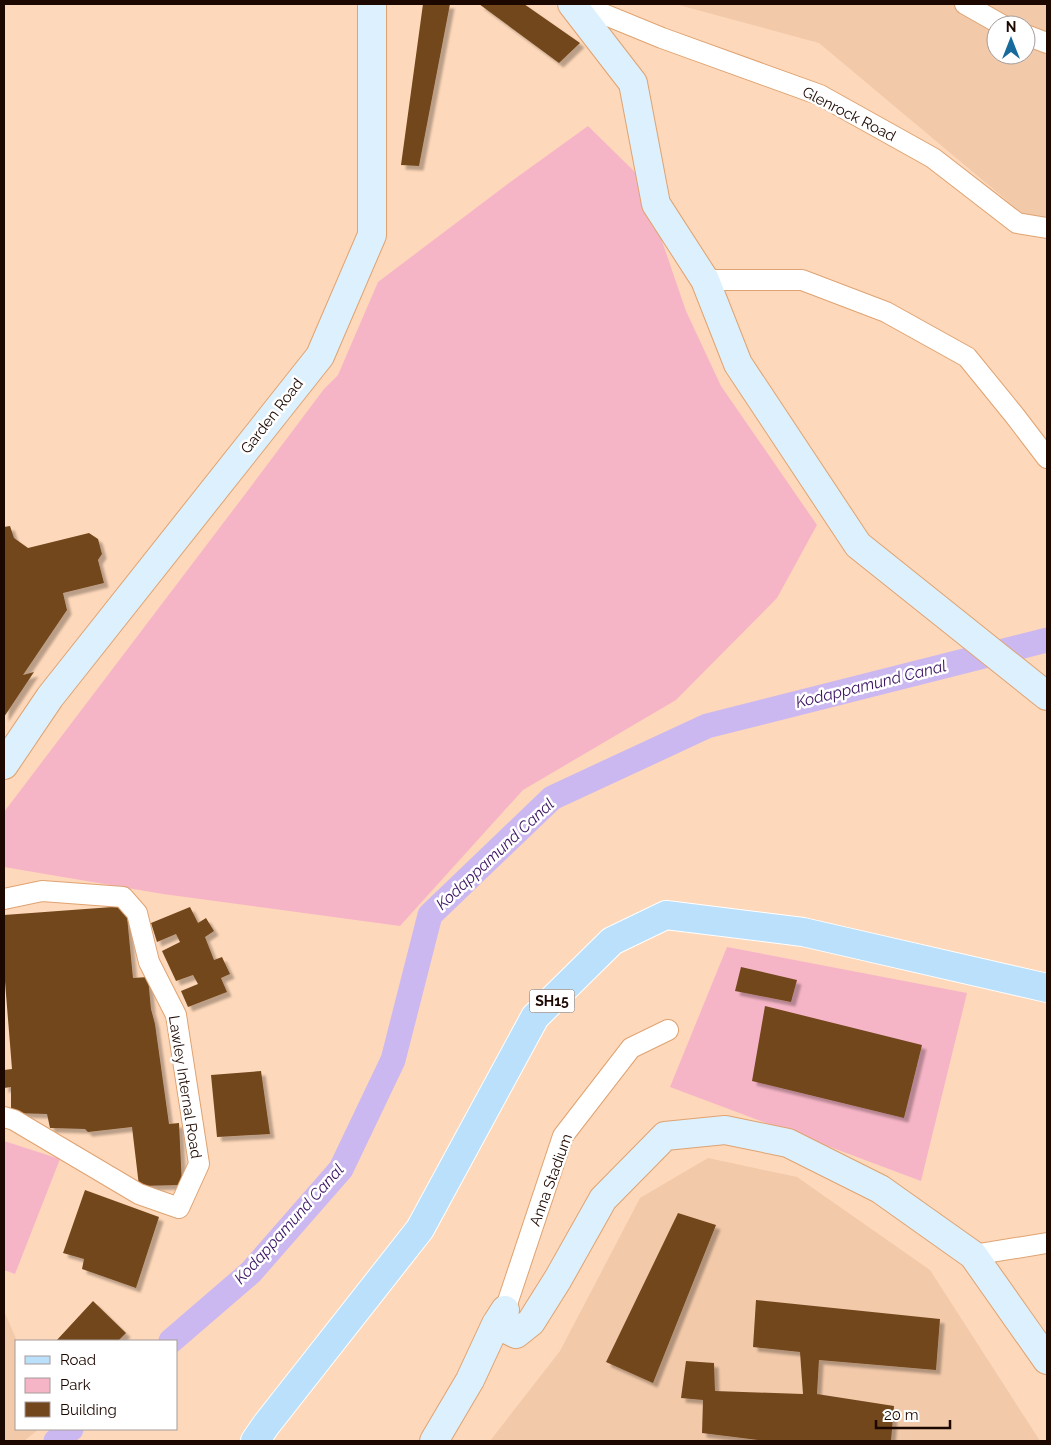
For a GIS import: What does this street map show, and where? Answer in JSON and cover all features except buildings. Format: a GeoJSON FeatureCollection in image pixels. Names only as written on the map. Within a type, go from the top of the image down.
{"type":"FeatureCollection","features":[{"type":"Feature","properties":{"kind":"main road","name":"SH15"},"geometry":{"type":"LineString","coordinates":[[255,1441],[420,1229],[535,1017],[612,941],[666,915],[803,932],[1047,988]]}},
{"type":"Feature","properties":{"kind":"street","name":"Garden Road"},"geometry":{"type":"LineString","coordinates":[[4,765],[50,697],[320,356],[372,235],[372,4]]}},
{"type":"Feature","properties":{"kind":"street"},"geometry":{"type":"LineString","coordinates":[[572,4],[633,83],[656,204],[705,280],[738,364],[858,545],[1047,696]]}},
{"type":"Feature","properties":{"kind":"street","name":"Glenrock Road"},"geometry":{"type":"LineString","coordinates":[[579,4],[662,38],[820,96],[933,158],[1017,223],[1047,228]]}},
{"type":"Feature","properties":{"kind":"street"},"geometry":{"type":"LineString","coordinates":[[965,4],[986,16]]}},
{"type":"Feature","properties":{"kind":"street"},"geometry":{"type":"LineString","coordinates":[[705,280],[802,280],[886,312],[967,357],[1016,416],[1047,458]]}},
{"type":"Feature","properties":{"kind":"street","name":"Lawley Internal Road"},"geometry":{"type":"LineString","coordinates":[[4,899],[42,891],[123,897],[137,912],[149,962],[176,1015],[199,1164],[179,1208],[139,1194],[14,1120],[4,1116]]}},
{"type":"Feature","properties":{"kind":"street","name":"Anna Stadium"},"geometry":{"type":"LineString","coordinates":[[501,1317],[563,1136],[631,1048],[668,1030]]}},
{"type":"Feature","properties":{"kind":"street"},"geometry":{"type":"LineString","coordinates":[[434,1441],[470,1380],[501,1317],[516,1334],[531,1322],[558,1279],[603,1199],[665,1136],[725,1130],[788,1142],[880,1189],[973,1255],[1047,1360]]}},
{"type":"Feature","properties":{"kind":"street"},"geometry":{"type":"LineString","coordinates":[[973,1255],[1047,1243]]}},
{"type":"Feature","properties":{"kind":"shaded area"},"geometry":{"type":"Polygon","coordinates":[[[675,4],[1047,4],[1047,219],[1023,214],[819,43],[675,4]]]}},
{"type":"Feature","properties":{"kind":"shaded area"},"geometry":{"type":"Polygon","coordinates":[[[708,1158],[797,1177],[930,1270],[1040,1441],[490,1441],[560,1351],[640,1198],[708,1158]]]}},
{"type":"Feature","properties":{"kind":"shaded area"},"geometry":{"type":"Polygon","coordinates":[[[4,1311],[17,1340],[15,1340],[15,1430],[38,1430],[24,1441],[4,1441],[4,1311]]]}},
{"type":"Feature","properties":{"kind":"green space"},"geometry":{"type":"Polygon","coordinates":[[[588,126],[640,177],[686,311],[721,386],[817,525],[777,598],[676,700],[523,790],[400,926],[163,894],[4,867],[4,812],[324,389],[338,375],[378,282],[588,126]]]}},
{"type":"Feature","properties":{"kind":"green space"},"geometry":{"type":"Polygon","coordinates":[[[727,947],[967,993],[921,1181],[670,1087],[727,947]]]}},
{"type":"Feature","properties":{"kind":"green space"},"geometry":{"type":"Polygon","coordinates":[[[4,1141],[60,1159],[15,1274],[4,1270],[4,1141]]]}},
{"type":"Feature","properties":{"kind":"waterway","name":"Kodappamund Canal"},"geometry":{"type":"LineString","coordinates":[[172,1340],[251,1272],[341,1169],[393,1060],[430,915],[552,798],[707,726],[1047,640]]}},
{"type":"Feature","properties":{"kind":"waterway","name":"Kodappamund Canal"},"geometry":{"type":"LineString","coordinates":[[56,1441],[70,1430]]}}]}
